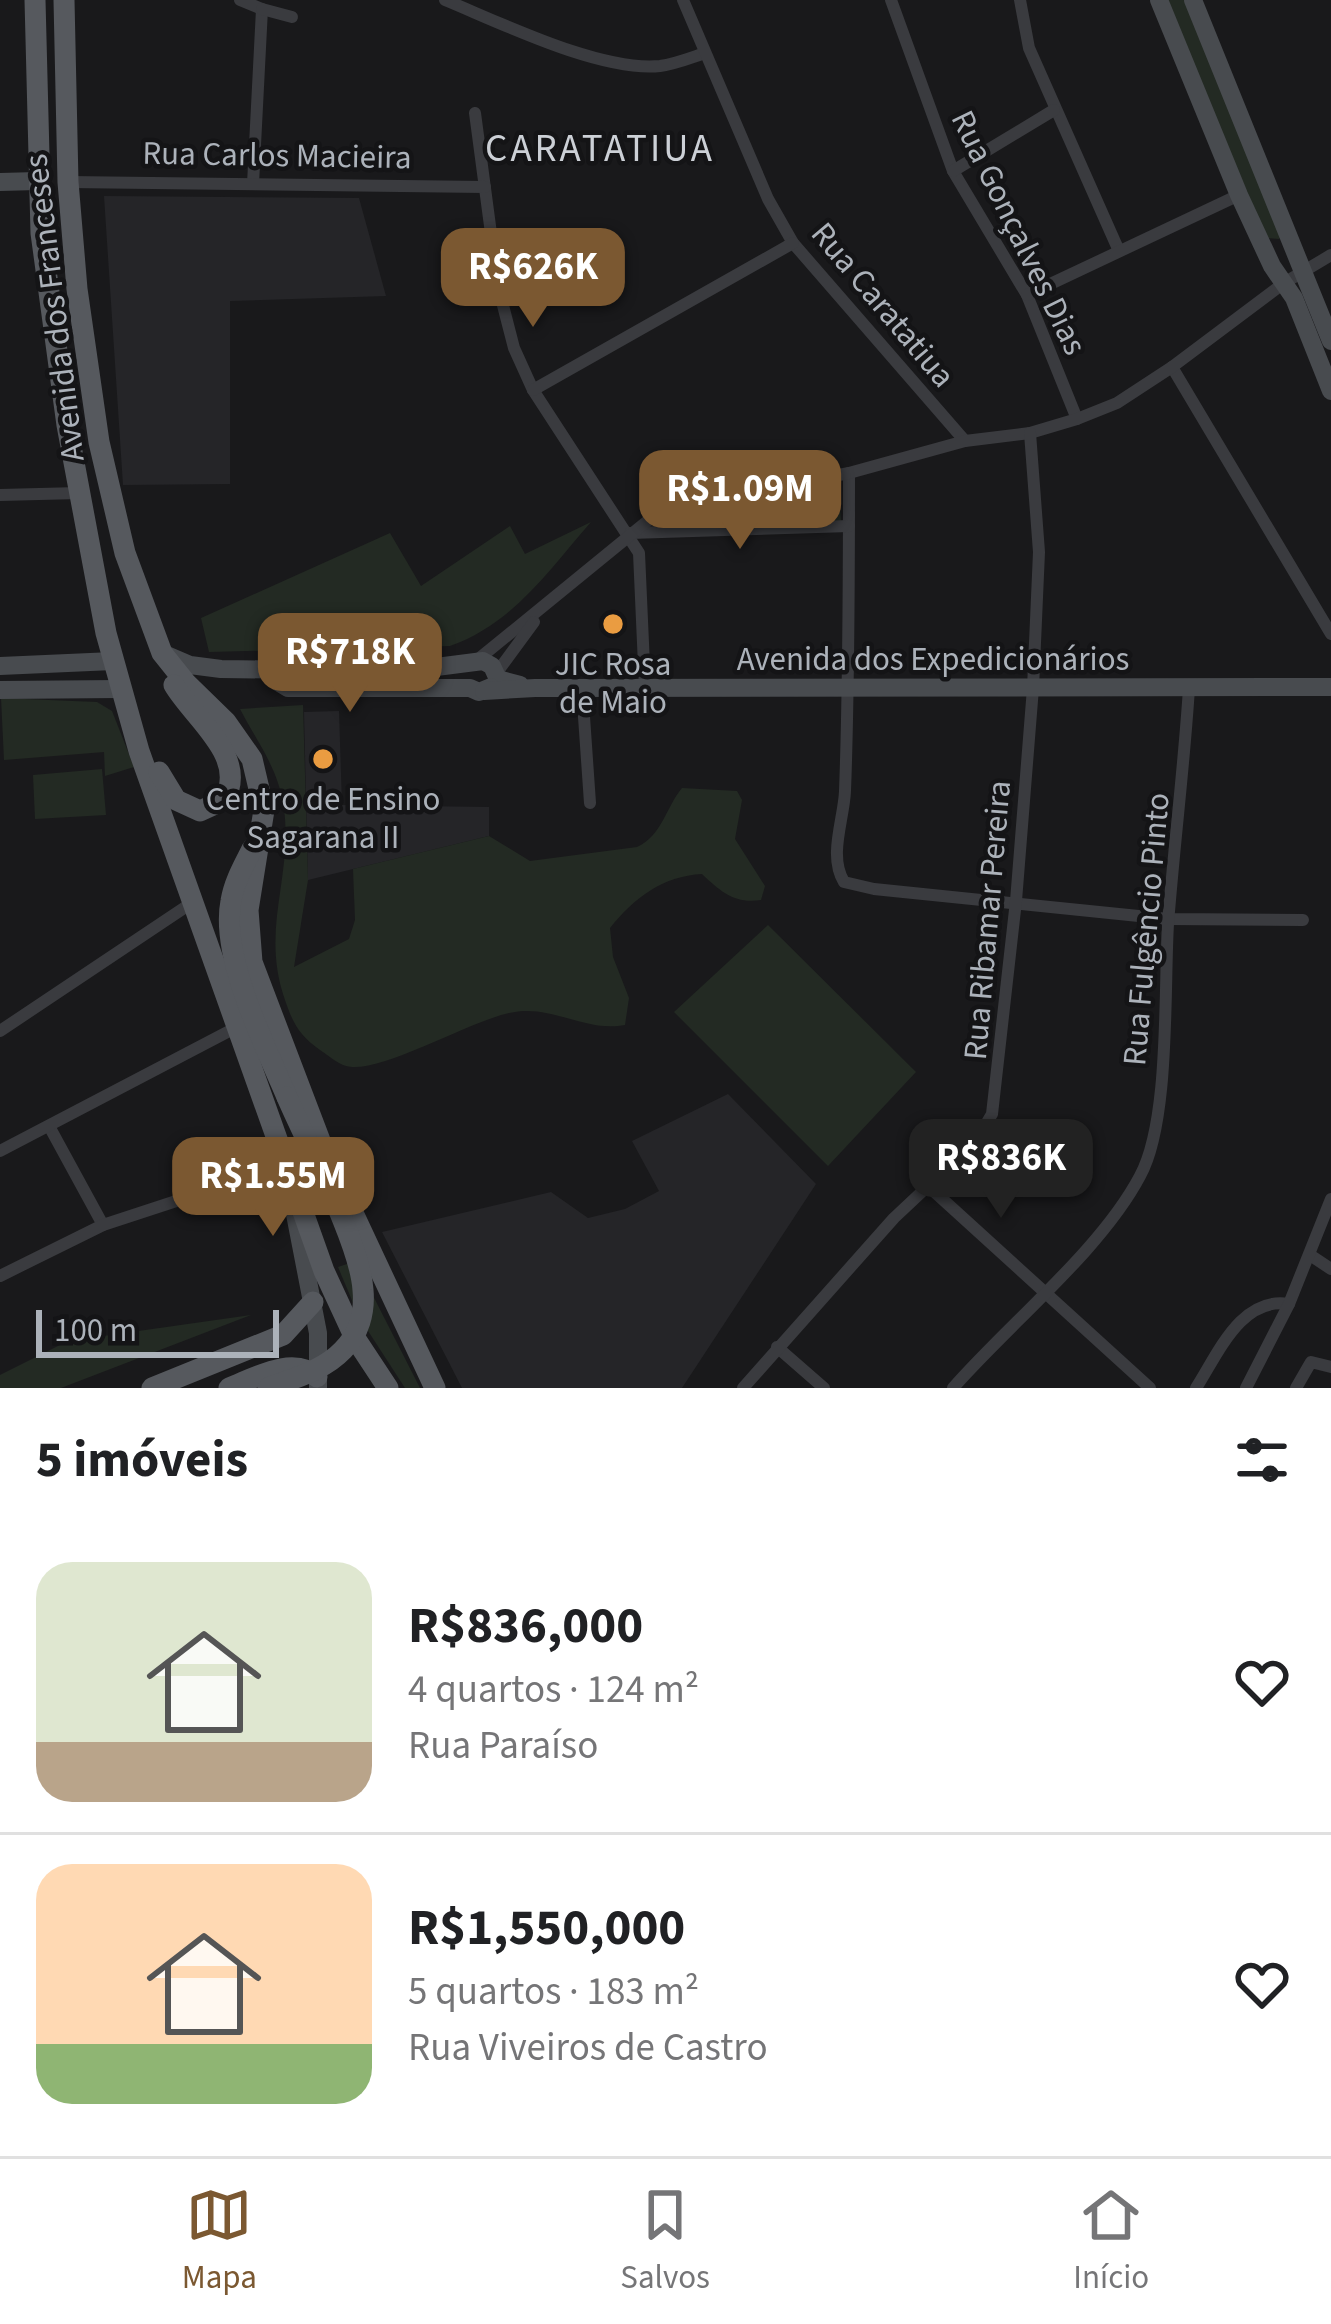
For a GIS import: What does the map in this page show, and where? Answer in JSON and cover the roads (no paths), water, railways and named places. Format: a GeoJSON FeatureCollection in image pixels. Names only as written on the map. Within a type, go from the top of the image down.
{"type":"FeatureCollection","features":[{"type":"Feature","properties":{"kind":"main road","name":"Avenida dos Franceses"},"geometry":{"type":"LineString","coordinates":[[34,0],[37,181],[46,274],[79,493],[112,661],[237,1027],[344,1318],[388,1388]]}},
{"type":"Feature","properties":{"kind":"main road","name":"Avenida dos Franceses"},"geometry":{"type":"LineString","coordinates":[[64,0],[68,182],[92,398],[119,531],[143,611],[162,653],[236,733],[258,776],[264,810],[248,910],[252,962],[324,1151],[435,1388]]}},
{"type":"Feature","properties":{"kind":"main road"},"geometry":{"type":"LineString","coordinates":[[98,596],[164,783],[183,806],[208,810],[229,791],[228,760],[175,687],[143,611]]}},
{"type":"Feature","properties":{"kind":"main road"},"geometry":{"type":"LineString","coordinates":[[264,810],[232,893],[230,936],[287,1097],[357,1258],[364,1299],[358,1327],[343,1351],[320,1368],[268,1388]]}},
{"type":"Feature","properties":{"kind":"main road"},"geometry":{"type":"LineString","coordinates":[[152,1388],[283,1335],[313,1302]]}},
{"type":"Feature","properties":{"kind":"main road"},"geometry":{"type":"LineString","coordinates":[[229,1388],[292,1366],[312,1371],[318,1384]]}},
{"type":"Feature","properties":{"kind":"street"},"geometry":{"type":"LineString","coordinates":[[240,0],[292,17]]}},
{"type":"Feature","properties":{"kind":"street"},"geometry":{"type":"LineString","coordinates":[[445,0],[554,44],[600,57],[659,66],[705,53]]}},
{"type":"Feature","properties":{"kind":"street","name":"Rua Caratatiua"},"geometry":{"type":"LineString","coordinates":[[682,0],[768,199],[793,243],[965,441]]}},
{"type":"Feature","properties":{"kind":"street","name":"Rua Gonçalves Dias"},"geometry":{"type":"LineString","coordinates":[[891,0],[953,171],[1027,295],[1077,419]]}},
{"type":"Feature","properties":{"kind":"street"},"geometry":{"type":"LineString","coordinates":[[1020,0],[1029,48],[1119,251]]}},
{"type":"Feature","properties":{"kind":"street"},"geometry":{"type":"LineString","coordinates":[[1160,0],[1265,254],[1294,298],[1331,391]]}},
{"type":"Feature","properties":{"kind":"street"},"geometry":{"type":"LineString","coordinates":[[1193,0],[1331,341]]}},
{"type":"Feature","properties":{"kind":"street"},"geometry":{"type":"LineString","coordinates":[[253,184],[262,9]]}},
{"type":"Feature","properties":{"kind":"street"},"geometry":{"type":"LineString","coordinates":[[953,171],[1054,110]]}},
{"type":"Feature","properties":{"kind":"street"},"geometry":{"type":"LineString","coordinates":[[475,113],[507,327],[533,390],[639,553],[645,688]]}},
{"type":"Feature","properties":{"kind":"street"},"geometry":{"type":"LineString","coordinates":[[0,182],[37,181]]}},
{"type":"Feature","properties":{"kind":"street","name":"Rua Carlos Macieira"},"geometry":{"type":"LineString","coordinates":[[68,182],[485,187]]}},
{"type":"Feature","properties":{"kind":"street"},"geometry":{"type":"LineString","coordinates":[[1027,295],[1239,194]]}},
{"type":"Feature","properties":{"kind":"street"},"geometry":{"type":"LineString","coordinates":[[533,390],[793,243]]}},
{"type":"Feature","properties":{"kind":"street"},"geometry":{"type":"LineString","coordinates":[[486,682],[464,680],[472,663],[505,641],[552,596],[661,510],[849,473],[965,441],[1030,433],[1077,419],[1117,403],[1172,368],[1284,283],[1331,255]]}},
{"type":"Feature","properties":{"kind":"street"},"geometry":{"type":"LineString","coordinates":[[1172,368],[1331,634]]}},
{"type":"Feature","properties":{"kind":"street","name":"Rua Ribamar Pereira"},"geometry":{"type":"LineString","coordinates":[[743,1388],[928,1186],[976,1141],[992,1114],[1034,688],[1039,553],[1030,433]]}},
{"type":"Feature","properties":{"kind":"street"},"geometry":{"type":"LineString","coordinates":[[849,473],[849,688],[844,805],[837,849],[840,878],[874,889],[1168,919],[1303,920]]}},
{"type":"Feature","properties":{"kind":"street"},"geometry":{"type":"LineString","coordinates":[[0,495],[79,493]]}},
{"type":"Feature","properties":{"kind":"street"},"geometry":{"type":"LineString","coordinates":[[628,533],[849,526]]}},
{"type":"Feature","properties":{"kind":"street"},"geometry":{"type":"LineString","coordinates":[[486,682],[552,596]]}},
{"type":"Feature","properties":{"kind":"street","name":"Avenida dos Expedicionários"},"geometry":{"type":"LineString","coordinates":[[162,653],[201,667],[274,670],[405,671],[472,663]]}},
{"type":"Feature","properties":{"kind":"street"},"geometry":{"type":"LineString","coordinates":[[0,665],[112,661]]}},
{"type":"Feature","properties":{"kind":"street"},"geometry":{"type":"LineString","coordinates":[[472,663],[488,663],[486,682]]}},
{"type":"Feature","properties":{"kind":"street","name":"Avenida dos Expedicionários"},"geometry":{"type":"LineString","coordinates":[[274,670],[278,682],[289,688],[486,682],[535,688],[1331,687]]}},
{"type":"Feature","properties":{"kind":"street"},"geometry":{"type":"LineString","coordinates":[[582,688],[590,803]]}},
{"type":"Feature","properties":{"kind":"street","name":"Rua Fulgêncio Pinto"},"geometry":{"type":"LineString","coordinates":[[953,1388],[1101,1233],[1141,1176],[1156,1140],[1168,919],[1189,688]]}},
{"type":"Feature","properties":{"kind":"street"},"geometry":{"type":"LineString","coordinates":[[0,690],[120,689]]}},
{"type":"Feature","properties":{"kind":"street"},"geometry":{"type":"LineString","coordinates":[[0,1031],[193,902]]}},
{"type":"Feature","properties":{"kind":"street"},"geometry":{"type":"LineString","coordinates":[[0,1151],[237,1027]]}},
{"type":"Feature","properties":{"kind":"street"},"geometry":{"type":"LineString","coordinates":[[49,1126],[103,1225]]}},
{"type":"Feature","properties":{"kind":"street"},"geometry":{"type":"LineString","coordinates":[[0,1276],[103,1225],[286,1165],[313,1302],[318,1384]]}},
{"type":"Feature","properties":{"kind":"street"},"geometry":{"type":"LineString","coordinates":[[928,1186],[1150,1388]]}},
{"type":"Feature","properties":{"kind":"street"},"geometry":{"type":"LineString","coordinates":[[1246,1388],[1289,1304],[1331,1199]]}},
{"type":"Feature","properties":{"kind":"street"},"geometry":{"type":"LineString","coordinates":[[1310,1255],[1331,1269]]}},
{"type":"Feature","properties":{"kind":"street"},"geometry":{"type":"LineString","coordinates":[[1196,1388],[1248,1314],[1266,1302],[1289,1304]]}},
{"type":"Feature","properties":{"kind":"street"},"geometry":{"type":"LineString","coordinates":[[777,1348],[824,1388]]}},
{"type":"Feature","properties":{"kind":"street"},"geometry":{"type":"LineString","coordinates":[[1297,1388],[1311,1362],[1331,1367]]}},
{"type":"Feature","properties":{"kind":"place","name":"JIC Rosa de Maio"},"geometry":{"type":"Point","coordinates":[613,624]}},
{"type":"Feature","properties":{"kind":"place","name":"Centro de Ensino Sagarana II"},"geometry":{"type":"Point","coordinates":[323,759]}},
{"type":"Feature","properties":{"kind":"district","name":"CARATATIUA"},"geometry":{"type":"Point","coordinates":[600,147]}}]}
